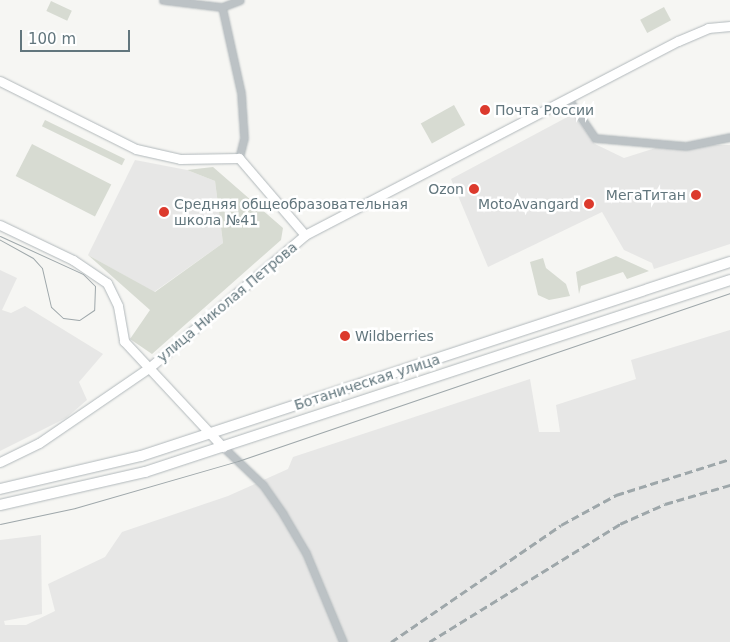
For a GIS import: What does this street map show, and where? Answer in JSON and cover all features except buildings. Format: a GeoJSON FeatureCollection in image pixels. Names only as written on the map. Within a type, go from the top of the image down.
{"type":"FeatureCollection","features":[{"type":"Feature","properties":{"kind":"main road","name":"улица Николая Петрова"},"geometry":{"type":"LineString","coordinates":[[0,462],[39,443],[150,367],[305,235],[569,100],[678,41],[708,28],[730,26]]}},
{"type":"Feature","properties":{"kind":"main road"},"geometry":{"type":"LineString","coordinates":[[0,81],[136,149],[180,159],[239,158],[305,235]]}},
{"type":"Feature","properties":{"kind":"main road"},"geometry":{"type":"LineString","coordinates":[[0,225],[73,260],[107,283],[118,306],[122,337],[214,433],[223,447]]}},
{"type":"Feature","properties":{"kind":"main road","name":"Ботаническая улица"},"geometry":{"type":"LineString","coordinates":[[0,489],[92,469],[214,433],[730,262]]}},
{"type":"Feature","properties":{"kind":"main road","name":"Ботаническая улица"},"geometry":{"type":"LineString","coordinates":[[0,505],[99,485],[223,447],[730,280]]}},
{"type":"Feature","properties":{"kind":"street"},"geometry":{"type":"LineString","coordinates":[[163,0],[222,7],[240,0]]}},
{"type":"Feature","properties":{"kind":"street"},"geometry":{"type":"LineString","coordinates":[[222,7],[241,93],[244,138],[239,158]]}},
{"type":"Feature","properties":{"kind":"street"},"geometry":{"type":"LineString","coordinates":[[569,100],[595,138],[686,146],[730,137]]}},
{"type":"Feature","properties":{"kind":"street"},"geometry":{"type":"LineString","coordinates":[[223,447],[263,485],[283,514],[306,552],[343,642]]}},
{"type":"Feature","properties":{"kind":"shaded area"},"geometry":{"type":"Polygon","coordinates":[[[51,1],[72,11],[67,21],[46,11],[51,1]]]}},
{"type":"Feature","properties":{"kind":"shaded area"},"geometry":{"type":"Polygon","coordinates":[[[664,7],[671,20],[647,33],[640,20],[664,7]]]}},
{"type":"Feature","properties":{"kind":"shaded area"},"geometry":{"type":"Polygon","coordinates":[[[454,105],[465,125],[432,144],[421,123],[454,105]]]}},
{"type":"Feature","properties":{"kind":"shaded area"},"geometry":{"type":"Polygon","coordinates":[[[573,114],[595,144],[624,158],[665,145],[730,145],[730,244],[654,269],[652,263],[624,250],[602,212],[488,267],[451,179],[573,114]]]}},
{"type":"Feature","properties":{"kind":"shaded area"},"geometry":{"type":"Polygon","coordinates":[[[45,120],[125,159],[122,165],[42,126],[45,120]]]}},
{"type":"Feature","properties":{"kind":"shaded area"},"geometry":{"type":"Polygon","coordinates":[[[32,144],[111,184],[95,216],[16,176],[32,144]]]}},
{"type":"Feature","properties":{"kind":"shaded area","name":"Средняя общеобразовательная школа №41"},"geometry":{"type":"Polygon","coordinates":[[[135,160],[187,170],[215,181],[223,243],[154,292],[88,255],[135,160]]]}},
{"type":"Feature","properties":{"kind":"shaded area"},"geometry":{"type":"Polygon","coordinates":[[[213,167],[283,228],[281,240],[152,354],[130,339],[150,310],[88,255],[155,292],[223,243],[215,181],[187,170],[213,167]]]}},
{"type":"Feature","properties":{"kind":"shaded area"},"geometry":{"type":"Polygon","coordinates":[[[616,256],[649,271],[627,279],[623,272],[581,286],[579,294],[576,272],[616,256]]]}},
{"type":"Feature","properties":{"kind":"shaded area"},"geometry":{"type":"Polygon","coordinates":[[[543,258],[546,268],[566,284],[570,296],[549,300],[538,295],[530,262],[543,258]]]}},
{"type":"Feature","properties":{"kind":"shaded area"},"geometry":{"type":"Polygon","coordinates":[[[0,270],[17,278],[2,310],[11,313],[25,306],[103,354],[79,382],[87,400],[66,418],[0,451],[0,270]]]}},
{"type":"Feature","properties":{"kind":"shaded area"},"geometry":{"type":"Polygon","coordinates":[[[730,330],[730,642],[0,642],[0,540],[41,535],[42,614],[4,621],[5,625],[26,625],[55,611],[48,584],[105,557],[122,532],[228,496],[288,469],[293,457],[530,379],[539,432],[560,432],[556,405],[636,379],[631,360],[730,330]]]}},
{"type":"Feature","properties":{"kind":"tram line"},"geometry":{"type":"LineString","coordinates":[[0,236],[83,274],[95,286],[94,310],[79,320],[63,318],[51,307],[42,268],[33,258],[0,240]]}},
{"type":"Feature","properties":{"kind":"tram line"},"geometry":{"type":"LineString","coordinates":[[0,524],[75,508],[238,461],[730,293]]}},
{"type":"Feature","properties":{"kind":"railway"},"geometry":{"type":"LineString","coordinates":[[391,642],[561,525],[616,495],[730,459]]}},
{"type":"Feature","properties":{"kind":"railway"},"geometry":{"type":"LineString","coordinates":[[429,642],[620,524],[665,504],[730,485]]}},
{"type":"Feature","properties":{"kind":"place","name":"Почта России"},"geometry":{"type":"Point","coordinates":[485,110]}},
{"type":"Feature","properties":{"kind":"place","name":"Ozon"},"geometry":{"type":"Point","coordinates":[474,189]}},
{"type":"Feature","properties":{"kind":"place","name":"МегаТитан"},"geometry":{"type":"Point","coordinates":[696,195]}},
{"type":"Feature","properties":{"kind":"place","name":"MotoAvangard"},"geometry":{"type":"Point","coordinates":[589,204]}},
{"type":"Feature","properties":{"kind":"place","name":"Средняя общеобразовательная школа №41"},"geometry":{"type":"Point","coordinates":[164,212]}},
{"type":"Feature","properties":{"kind":"place","name":"Wildberries"},"geometry":{"type":"Point","coordinates":[345,336]}}]}
